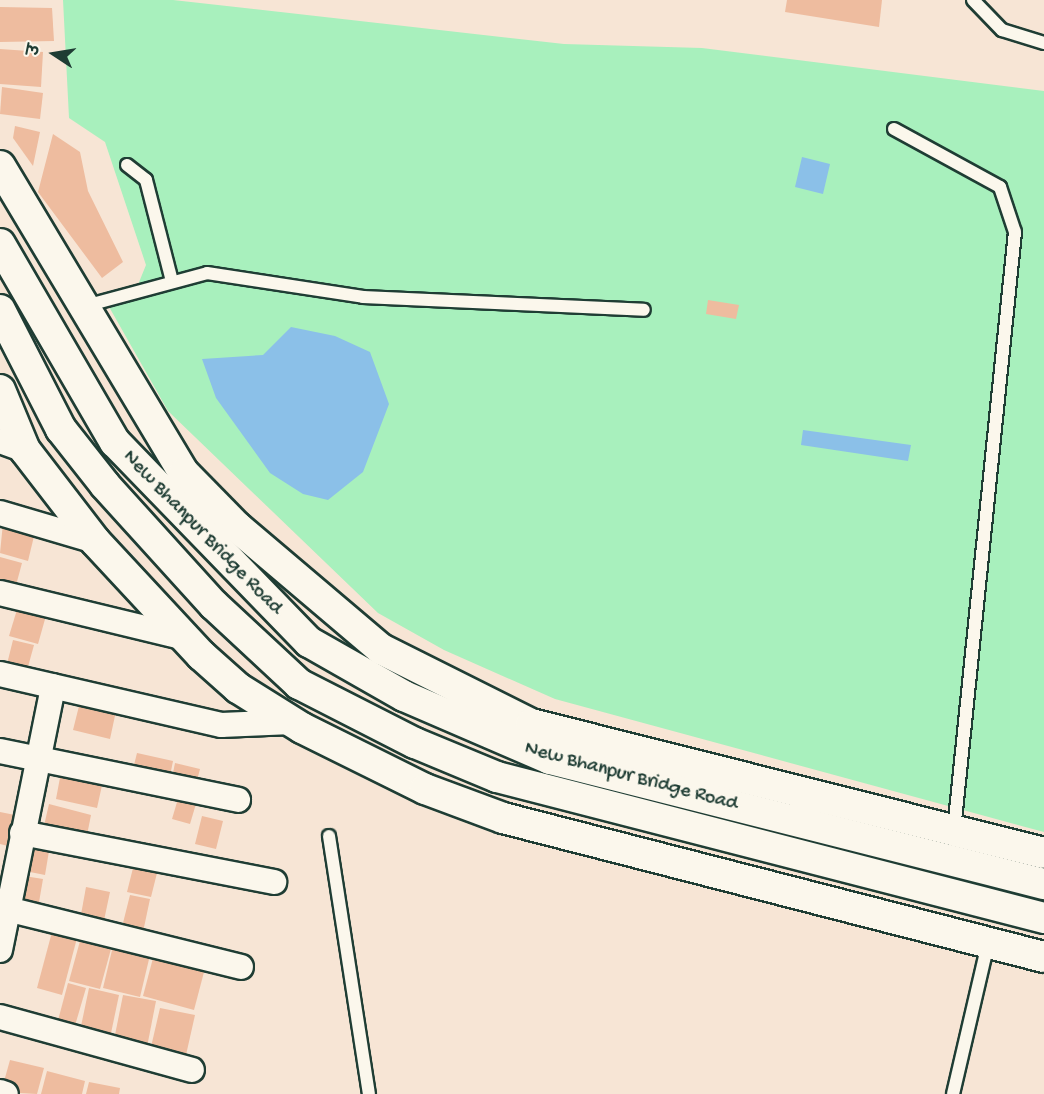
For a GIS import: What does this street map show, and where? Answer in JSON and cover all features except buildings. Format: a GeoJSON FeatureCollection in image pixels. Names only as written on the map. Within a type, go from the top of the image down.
{"type":"FeatureCollection","features":[{"type":"Feature","properties":{"kind":"street"},"geometry":{"type":"LineString","coordinates":[[0,166],[82,307],[184,472],[237,527],[381,649],[531,724],[1044,853]]}},
{"type":"Feature","properties":{"kind":"street","name":"New Bhanpur Bridge Road"},"geometry":{"type":"LineString","coordinates":[[0,244],[115,442],[309,642],[404,696],[550,759],[1044,884]]}},
{"type":"Feature","properties":{"kind":"street","name":"New Bhanpur Bridge Road"},"geometry":{"type":"LineString","coordinates":[[0,310],[61,429],[105,485],[285,675],[415,743],[497,777],[1044,918]]}},
{"type":"Feature","properties":{"kind":"street"},"geometry":{"type":"LineString","coordinates":[[0,390],[13,446],[95,541],[182,637],[238,688],[292,722],[425,789],[503,818],[1044,957]]}},
{"type":"Feature","properties":{"kind":"street"},"geometry":{"type":"LineString","coordinates":[[0,513],[95,541]]}},
{"type":"Feature","properties":{"kind":"street"},"geometry":{"type":"LineString","coordinates":[[0,593],[182,637]]}},
{"type":"Feature","properties":{"kind":"street"},"geometry":{"type":"LineString","coordinates":[[0,674],[221,725],[292,722]]}},
{"type":"Feature","properties":{"kind":"street"},"geometry":{"type":"LineString","coordinates":[[1,940],[8,909],[9,856],[22,833],[53,686]]}},
{"type":"Feature","properties":{"kind":"street"},"geometry":{"type":"LineString","coordinates":[[0,751],[238,800]]}},
{"type":"Feature","properties":{"kind":"street"},"geometry":{"type":"LineString","coordinates":[[22,833],[274,882]]}},
{"type":"Feature","properties":{"kind":"street"},"geometry":{"type":"LineString","coordinates":[[8,909],[241,967]]}},
{"type":"Feature","properties":{"kind":"street"},"geometry":{"type":"LineString","coordinates":[[0,1017],[192,1070]]}},
{"type":"Feature","properties":{"kind":"street"},"geometry":{"type":"LineString","coordinates":[[0,1092],[6,1094]]}},
{"type":"Feature","properties":{"kind":"lane"},"geometry":{"type":"LineString","coordinates":[[973,0],[1002,30],[1044,42]]}},
{"type":"Feature","properties":{"kind":"lane"},"geometry":{"type":"LineString","coordinates":[[894,129],[1000,187],[1016,232],[954,831]]}},
{"type":"Feature","properties":{"kind":"lane"},"geometry":{"type":"LineString","coordinates":[[126,165],[146,180],[172,281]]}},
{"type":"Feature","properties":{"kind":"lane"},"geometry":{"type":"LineString","coordinates":[[82,307],[172,281],[228,273],[363,297],[644,310]]}},
{"type":"Feature","properties":{"kind":"lane"},"geometry":{"type":"LineString","coordinates":[[329,836],[369,1094]]}},
{"type":"Feature","properties":{"kind":"lane"},"geometry":{"type":"LineString","coordinates":[[953,1094],[988,942]]}},
{"type":"Feature","properties":{"kind":"green space"},"geometry":{"type":"Polygon","coordinates":[[[63,0],[173,0],[564,44],[702,48],[1044,91],[1044,832],[555,699],[444,650],[378,613],[168,411],[108,305],[135,292],[146,265],[105,142],[69,118],[63,0]]]}},
{"type":"Feature","properties":{"kind":"water"},"geometry":{"type":"Polygon","coordinates":[[[802,157],[830,164],[823,194],[795,187],[802,157]]]}},
{"type":"Feature","properties":{"kind":"water"},"geometry":{"type":"Polygon","coordinates":[[[291,327],[335,336],[370,352],[389,404],[363,472],[328,500],[303,494],[270,473],[216,398],[202,359],[263,355],[291,327]]]}},
{"type":"Feature","properties":{"kind":"water"},"geometry":{"type":"Polygon","coordinates":[[[803,430],[911,445],[908,461],[801,445],[803,430]]]}}]}
